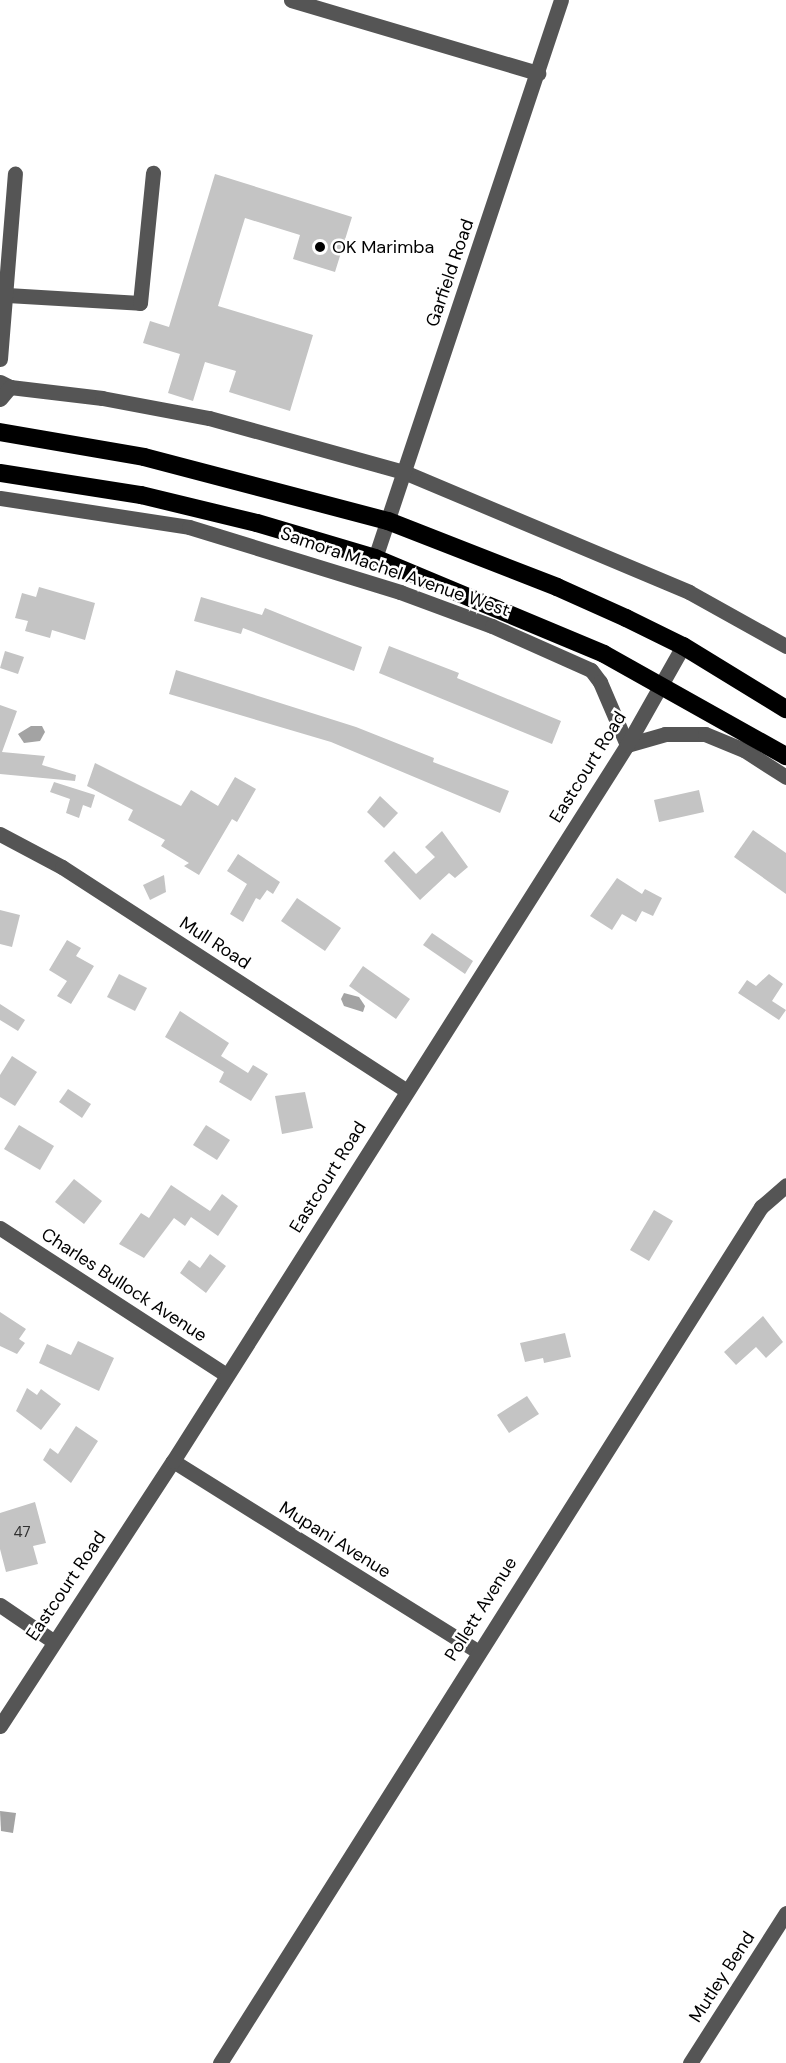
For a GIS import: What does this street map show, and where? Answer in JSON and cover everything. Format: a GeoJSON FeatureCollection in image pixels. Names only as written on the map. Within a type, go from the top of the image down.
{"type":"FeatureCollection","features":[{"type":"Feature","properties":{"kind":"highway"},"geometry":{"type":"LineString","coordinates":[[0,432],[144,457],[388,521],[557,587],[683,646],[786,709]]}},
{"type":"Feature","properties":{"kind":"highway","name":"Samora Machel Avenue West"},"geometry":{"type":"LineString","coordinates":[[0,473],[141,495],[257,523],[375,558],[534,622],[662,683],[786,756]]}},
{"type":"Feature","properties":{"kind":"street"},"geometry":{"type":"LineString","coordinates":[[291,0],[538,73]]}},
{"type":"Feature","properties":{"kind":"street","name":"Garfield Road"},"geometry":{"type":"LineString","coordinates":[[375,558],[561,0]]}},
{"type":"Feature","properties":{"kind":"street"},"geometry":{"type":"LineString","coordinates":[[7,295],[140,303],[153,172]]}},
{"type":"Feature","properties":{"kind":"street"},"geometry":{"type":"LineString","coordinates":[[0,359],[7,295],[15,174]]}},
{"type":"Feature","properties":{"kind":"street"},"geometry":{"type":"LineString","coordinates":[[3,390],[164,408],[259,430],[404,472],[689,592],[786,646]]}},
{"type":"Feature","properties":{"kind":"street","name":"Samora Machel Avenue West"},"geometry":{"type":"LineString","coordinates":[[0,498],[210,532],[400,592],[482,622],[591,670],[600,682],[627,745]]}},
{"type":"Feature","properties":{"kind":"street","name":"Eastcourt Road"},"geometry":{"type":"LineString","coordinates":[[0,1726],[53,1641],[173,1461],[406,1090],[627,745],[683,646]]}},
{"type":"Feature","properties":{"kind":"street"},"geometry":{"type":"LineString","coordinates":[[627,745],[664,734],[705,734],[744,750],[786,777]]}},
{"type":"Feature","properties":{"kind":"street","name":"Mull Road"},"geometry":{"type":"LineString","coordinates":[[0,834],[62,867],[406,1090]]}},
{"type":"Feature","properties":{"kind":"street","name":"Pollett Avenue"},"geometry":{"type":"LineString","coordinates":[[220,2063],[477,1651],[761,1207],[786,1185]]}},
{"type":"Feature","properties":{"kind":"street","name":"Charles Bullock Avenue"},"geometry":{"type":"LineString","coordinates":[[0,1228],[226,1375]]}},
{"type":"Feature","properties":{"kind":"street","name":"Mupani Avenue"},"geometry":{"type":"LineString","coordinates":[[173,1461],[477,1651]]}},
{"type":"Feature","properties":{"kind":"street"},"geometry":{"type":"LineString","coordinates":[[0,1605],[53,1641]]}},
{"type":"Feature","properties":{"kind":"street","name":"Mutley Bend"},"geometry":{"type":"LineString","coordinates":[[690,2063],[786,1912]]}},
{"type":"Feature","properties":{"kind":"shaded area"},"geometry":{"type":"Polygon","coordinates":[[[31,726],[42,726],[45,732],[40,741],[24,743],[18,734],[31,726]]]}},
{"type":"Feature","properties":{"kind":"shaded area"},"geometry":{"type":"Polygon","coordinates":[[[344,993],[359,997],[365,1006],[363,1012],[344,1006],[341,999],[344,993]]]}},
{"type":"Feature","properties":{"kind":"shaded area"},"geometry":{"type":"Polygon","coordinates":[[[0,1811],[16,1813],[13,1833],[1,1831],[0,1811]]]}},
{"type":"Feature","properties":{"kind":"building"},"geometry":{"type":"Polygon","coordinates":[[[215,174],[352,217],[335,272],[293,259],[300,235],[245,218],[218,306],[313,335],[290,411],[229,392],[236,371],[205,362],[193,401],[168,393],[180,354],[143,343],[150,321],[169,327],[215,174]]]}},
{"type":"Feature","properties":{"kind":"building"},"geometry":{"type":"Polygon","coordinates":[[[39,587],[95,603],[85,640],[52,630],[50,638],[25,631],[28,621],[15,618],[22,593],[36,597],[39,587]]]}},
{"type":"Feature","properties":{"kind":"building"},"geometry":{"type":"Polygon","coordinates":[[[201,597],[262,615],[265,608],[362,647],[354,671],[243,628],[241,634],[194,621],[201,597]]]}},
{"type":"Feature","properties":{"kind":"building"},"geometry":{"type":"Polygon","coordinates":[[[389,646],[459,673],[457,678],[561,721],[552,744],[379,673],[389,646]]]}},
{"type":"Feature","properties":{"kind":"building"},"geometry":{"type":"Polygon","coordinates":[[[5,651],[24,657],[18,674],[0,668],[5,651]]]}},
{"type":"Feature","properties":{"kind":"building"},"geometry":{"type":"Polygon","coordinates":[[[176,670],[356,727],[434,758],[433,762],[509,791],[500,813],[331,742],[169,694],[176,670]]]}},
{"type":"Feature","properties":{"kind":"building"},"geometry":{"type":"Polygon","coordinates":[[[0,705],[17,711],[2,752],[45,756],[42,765],[76,775],[75,781],[0,774],[0,705]]]}},
{"type":"Feature","properties":{"kind":"building"},"geometry":{"type":"Polygon","coordinates":[[[95,763],[181,806],[191,790],[218,806],[235,777],[256,789],[237,822],[232,819],[199,875],[184,866],[189,863],[161,846],[165,840],[128,820],[133,810],[87,786],[95,763]]]}},
{"type":"Feature","properties":{"kind":"building"},"geometry":{"type":"Polygon","coordinates":[[[54,782],[95,795],[91,808],[83,805],[79,818],[66,813],[70,799],[50,792],[54,782]]]}},
{"type":"Feature","properties":{"kind":"building"},"geometry":{"type":"Polygon","coordinates":[[[699,790],[704,812],[659,822],[654,800],[699,790]]]}},
{"type":"Feature","properties":{"kind":"building"},"geometry":{"type":"Polygon","coordinates":[[[380,796],[398,813],[384,828],[367,812],[380,796]]]}},
{"type":"Feature","properties":{"kind":"building"},"geometry":{"type":"Polygon","coordinates":[[[753,830],[786,853],[786,894],[734,857],[753,830]]]}},
{"type":"Feature","properties":{"kind":"building"},"geometry":{"type":"Polygon","coordinates":[[[442,831],[468,867],[455,878],[449,873],[420,900],[384,861],[394,851],[416,874],[435,857],[425,847],[442,831]]]}},
{"type":"Feature","properties":{"kind":"building"},"geometry":{"type":"Polygon","coordinates":[[[238,854],[280,882],[273,894],[267,890],[260,900],[256,898],[243,922],[230,914],[247,884],[227,871],[238,854]]]}},
{"type":"Feature","properties":{"kind":"building"},"geometry":{"type":"Polygon","coordinates":[[[164,875],[166,892],[150,900],[143,885],[164,875]]]}},
{"type":"Feature","properties":{"kind":"building"},"geometry":{"type":"Polygon","coordinates":[[[617,878],[642,894],[645,889],[662,898],[653,916],[642,911],[636,922],[622,914],[612,930],[590,916],[617,878]]]}},
{"type":"Feature","properties":{"kind":"building"},"geometry":{"type":"Polygon","coordinates":[[[297,898],[341,928],[325,951],[281,921],[297,898]]]}},
{"type":"Feature","properties":{"kind":"building"},"geometry":{"type":"Polygon","coordinates":[[[0,910],[20,915],[12,947],[0,944],[0,910]]]}},
{"type":"Feature","properties":{"kind":"building"},"geometry":{"type":"Polygon","coordinates":[[[432,933],[473,961],[465,974],[423,945],[432,933]]]}},
{"type":"Feature","properties":{"kind":"building"},"geometry":{"type":"Polygon","coordinates":[[[67,940],[81,948],[76,956],[94,966],[71,1004],[57,996],[67,981],[49,970],[67,940]]]}},
{"type":"Feature","properties":{"kind":"building"},"geometry":{"type":"Polygon","coordinates":[[[363,966],[410,999],[396,1019],[349,986],[363,966]]]}},
{"type":"Feature","properties":{"kind":"building"},"geometry":{"type":"Polygon","coordinates":[[[119,974],[147,988],[135,1011],[107,997],[119,974]]]}},
{"type":"Feature","properties":{"kind":"building"},"geometry":{"type":"Polygon","coordinates":[[[769,974],[783,984],[772,1001],[786,1010],[779,1020],[738,993],[747,980],[756,986],[769,974]]]}},
{"type":"Feature","properties":{"kind":"building"},"geometry":{"type":"Polygon","coordinates":[[[0,1004],[25,1020],[18,1031],[0,1020],[0,1004]]]}},
{"type":"Feature","properties":{"kind":"building"},"geometry":{"type":"Polygon","coordinates":[[[180,1011],[229,1043],[221,1056],[248,1073],[253,1065],[268,1074],[251,1101],[219,1082],[224,1072],[165,1037],[180,1011]]]}},
{"type":"Feature","properties":{"kind":"building"},"geometry":{"type":"Polygon","coordinates":[[[12,1056],[37,1072],[15,1106],[0,1097],[0,1075],[12,1056]]]}},
{"type":"Feature","properties":{"kind":"building"},"geometry":{"type":"Polygon","coordinates":[[[68,1089],[91,1104],[82,1118],[59,1102],[68,1089]]]}},
{"type":"Feature","properties":{"kind":"building"},"geometry":{"type":"Polygon","coordinates":[[[305,1092],[313,1128],[282,1134],[275,1096],[305,1092]]]}},
{"type":"Feature","properties":{"kind":"building"},"geometry":{"type":"Polygon","coordinates":[[[19,1125],[54,1146],[40,1170],[4,1149],[19,1125]]]}},
{"type":"Feature","properties":{"kind":"building"},"geometry":{"type":"Polygon","coordinates":[[[206,1125],[230,1140],[217,1160],[193,1145],[206,1125]]]}},
{"type":"Feature","properties":{"kind":"building"},"geometry":{"type":"Polygon","coordinates":[[[74,1179],[102,1201],[84,1224],[55,1202],[74,1179]]]}},
{"type":"Feature","properties":{"kind":"building"},"geometry":{"type":"Polygon","coordinates":[[[171,1185],[210,1211],[222,1194],[238,1206],[218,1236],[191,1217],[185,1226],[174,1218],[144,1258],[119,1244],[141,1213],[149,1218],[171,1185]]]}},
{"type":"Feature","properties":{"kind":"building"},"geometry":{"type":"Polygon","coordinates":[[[654,1210],[673,1221],[649,1261],[630,1250],[654,1210]]]}},
{"type":"Feature","properties":{"kind":"building"},"geometry":{"type":"Polygon","coordinates":[[[210,1254],[226,1266],[206,1293],[180,1273],[189,1260],[200,1268],[210,1254]]]}},
{"type":"Feature","properties":{"kind":"building"},"geometry":{"type":"Polygon","coordinates":[[[0,1312],[26,1329],[19,1339],[25,1343],[17,1354],[0,1346],[0,1312]]]}},
{"type":"Feature","properties":{"kind":"building"},"geometry":{"type":"Polygon","coordinates":[[[763,1316],[783,1342],[766,1358],[756,1347],[736,1365],[724,1352],[763,1316]]]}},
{"type":"Feature","properties":{"kind":"building"},"geometry":{"type":"Polygon","coordinates":[[[565,1333],[571,1357],[544,1363],[543,1358],[525,1362],[520,1343],[565,1333]]]}},
{"type":"Feature","properties":{"kind":"building"},"geometry":{"type":"Polygon","coordinates":[[[78,1341],[114,1358],[99,1391],[39,1363],[47,1344],[71,1355],[78,1341]]]}},
{"type":"Feature","properties":{"kind":"building"},"geometry":{"type":"Polygon","coordinates":[[[27,1388],[37,1395],[41,1389],[61,1404],[41,1430],[16,1411],[27,1388]]]}},
{"type":"Feature","properties":{"kind":"building"},"geometry":{"type":"Polygon","coordinates":[[[527,1396],[539,1414],[509,1433],[497,1415],[527,1396]]]}},
{"type":"Feature","properties":{"kind":"building"},"geometry":{"type":"Polygon","coordinates":[[[76,1426],[98,1441],[71,1483],[43,1460],[50,1448],[58,1454],[76,1426]]]}},
{"type":"Feature","properties":{"kind":"building"},"geometry":{"type":"Polygon","coordinates":[[[35,1502],[46,1543],[33,1546],[38,1564],[6,1572],[0,1549],[0,1513],[35,1502]]]}},
{"type":"Feature","properties":{"kind":"place","name":"OK Marimba"},"geometry":{"type":"Point","coordinates":[320,247]}}]}
